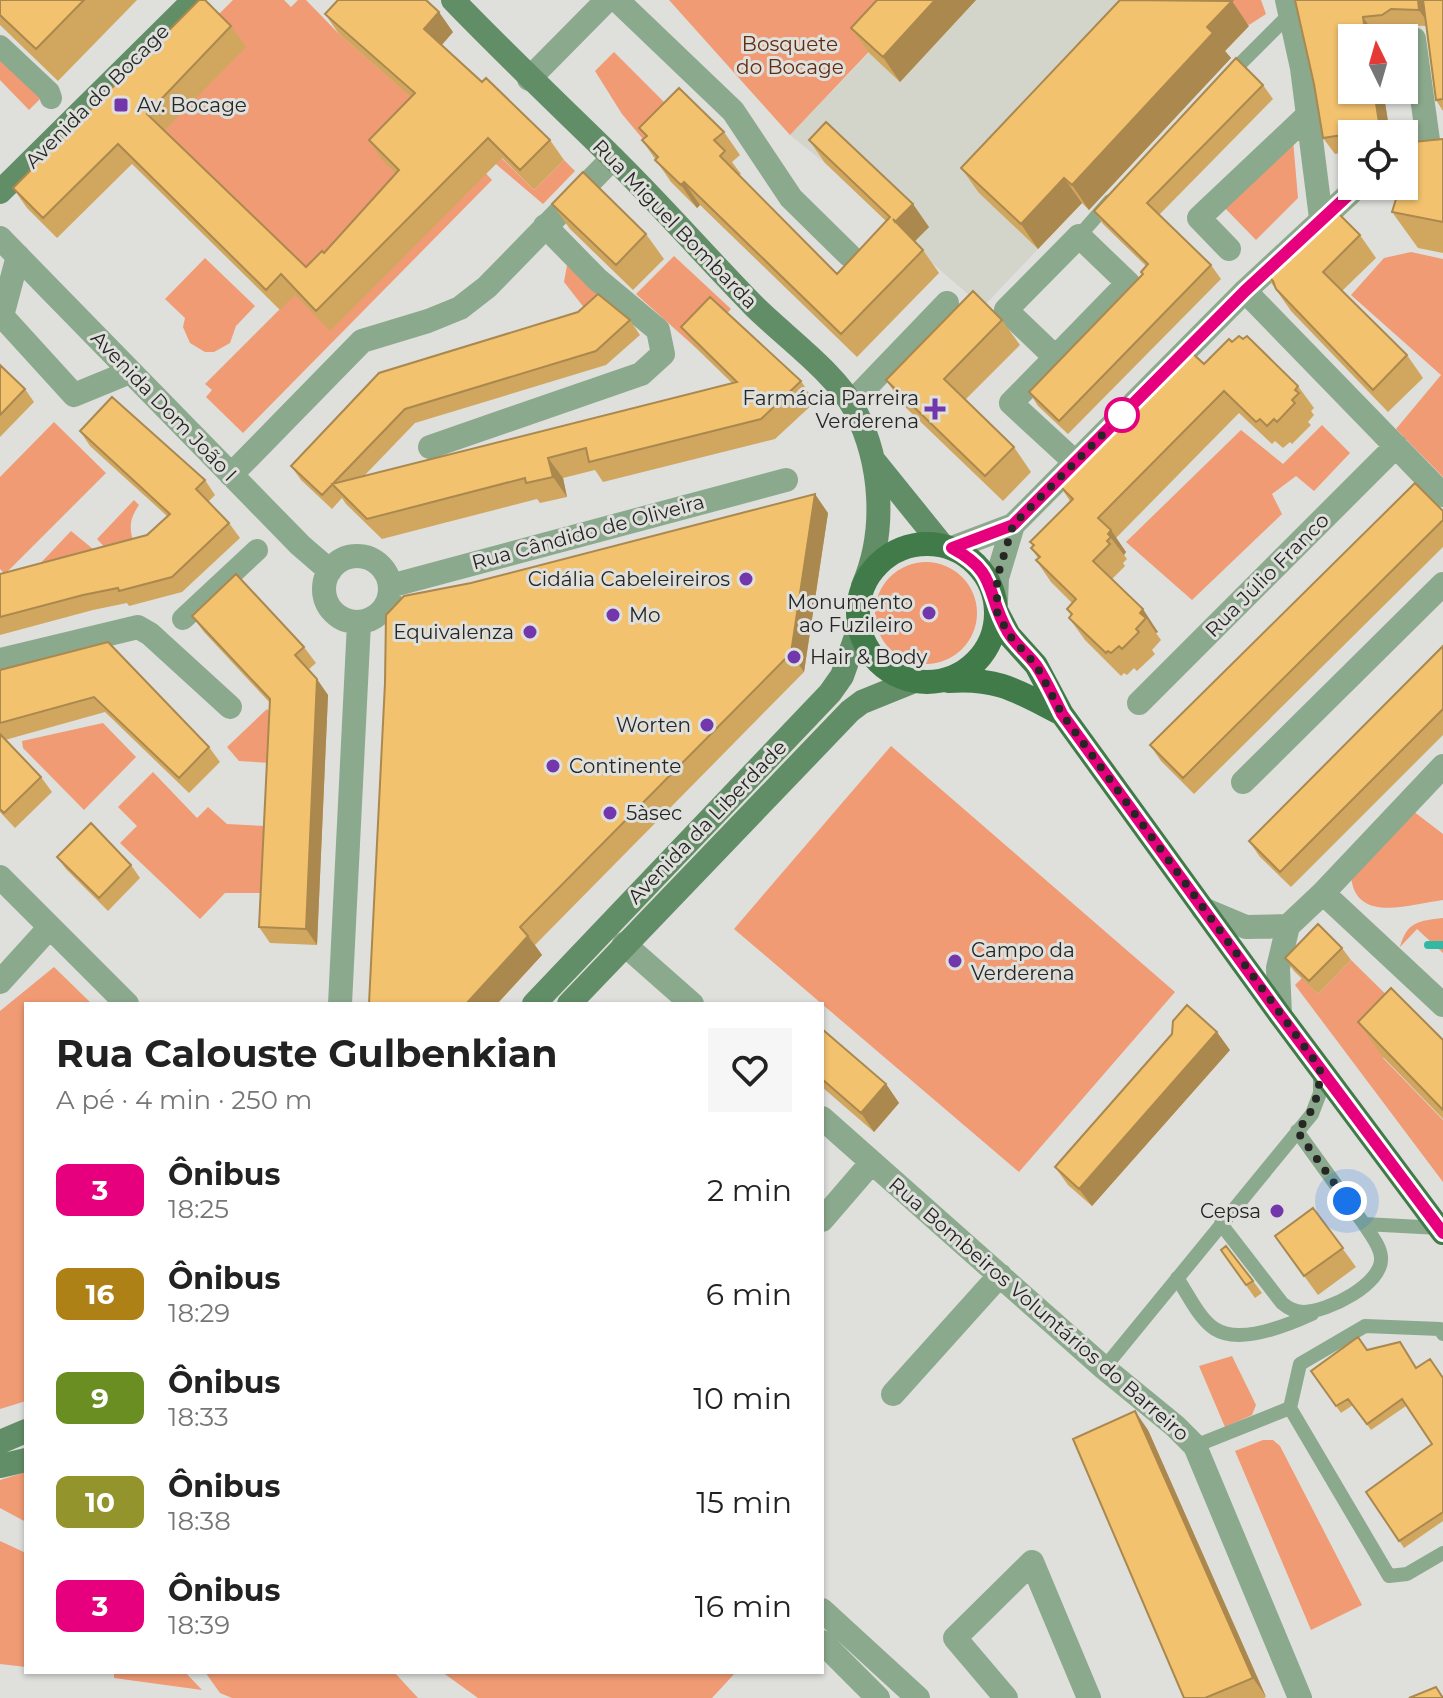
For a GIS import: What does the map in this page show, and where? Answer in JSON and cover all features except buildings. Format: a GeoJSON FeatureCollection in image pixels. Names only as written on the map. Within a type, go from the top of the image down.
{"type":"FeatureCollection","features":[{"type":"Feature","properties":{"kind":"main road","name":"Avenida do Bocage"},"geometry":{"type":"LineString","coordinates":[[0,192],[194,0]]}},
{"type":"Feature","properties":{"kind":"main road","name":"Rua Miguel Bombarda"},"geometry":{"type":"LineString","coordinates":[[453,0],[830,378],[851,403],[875,462],[947,546]]}},
{"type":"Feature","properties":{"kind":"main road","name":"Rua Miguel Bombarda"},"geometry":{"type":"LineString","coordinates":[[863,586],[871,568],[878,527],[875,462]]}},
{"type":"Feature","properties":{"kind":"main road"},"geometry":{"type":"LineString","coordinates":[[1062,714],[1014,689],[992,682],[974,679],[925,682],[895,675],[878,663],[866,647],[859,628],[858,607],[863,586],[876,566],[895,551],[918,544],[947,546],[968,556],[982,568],[1009,635],[1036,665],[1062,714],[1441,1231]]}},
{"type":"Feature","properties":{"kind":"main road"},"geometry":{"type":"LineString","coordinates":[[925,682],[958,676],[974,664],[987,649],[995,631],[997,607]]}},
{"type":"Feature","properties":{"kind":"main road","name":"Avenida da Liberdade"},"geometry":{"type":"LineString","coordinates":[[536,1002],[830,693],[842,676],[859,628]]}},
{"type":"Feature","properties":{"kind":"main road","name":"Avenida da Liberdade"},"geometry":{"type":"LineString","coordinates":[[571,1002],[850,711],[862,702],[925,682]]}},
{"type":"Feature","properties":{"kind":"main road"},"geometry":{"type":"LineString","coordinates":[[0,1442],[24,1432]]}},
{"type":"Feature","properties":{"kind":"main road"},"geometry":{"type":"LineString","coordinates":[[0,1466],[24,1460]]}},
{"type":"Feature","properties":{"kind":"street"},"geometry":{"type":"LineString","coordinates":[[529,79],[607,0]]}},
{"type":"Feature","properties":{"kind":"street"},"geometry":{"type":"LineString","coordinates":[[617,0],[733,111],[791,198],[849,255]]}},
{"type":"Feature","properties":{"kind":"street"},"geometry":{"type":"LineString","coordinates":[[1289,7],[1302,68],[1321,218]]}},
{"type":"Feature","properties":{"kind":"street"},"geometry":{"type":"LineString","coordinates":[[0,46],[49,92],[51,98]]}},
{"type":"Feature","properties":{"kind":"street"},"geometry":{"type":"LineString","coordinates":[[1418,60],[1436,154]]}},
{"type":"Feature","properties":{"kind":"street"},"geometry":{"type":"LineString","coordinates":[[1229,249],[1199,218],[1308,115]]}},
{"type":"Feature","properties":{"kind":"street"},"geometry":{"type":"LineString","coordinates":[[231,475],[362,341],[460,308],[487,287],[613,158]]}},
{"type":"Feature","properties":{"kind":"street"},"geometry":{"type":"LineString","coordinates":[[997,607],[997,578],[1013,525],[1245,291],[1342,200]]}},
{"type":"Feature","properties":{"kind":"street"},"geometry":{"type":"LineString","coordinates":[[430,447],[641,374],[663,354],[658,330],[597,279],[545,226]]}},
{"type":"Feature","properties":{"kind":"street"},"geometry":{"type":"LineString","coordinates":[[1056,358],[1006,310],[1079,236],[1128,283],[1056,358],[1011,403],[1075,462]]}},
{"type":"Feature","properties":{"kind":"street","name":"Avenida Dom João I"},"geometry":{"type":"LineString","coordinates":[[0,238],[300,545],[330,571]]}},
{"type":"Feature","properties":{"kind":"street"},"geometry":{"type":"LineString","coordinates":[[18,256],[2,316],[74,395],[130,372]]}},
{"type":"Feature","properties":{"kind":"street"},"geometry":{"type":"LineString","coordinates":[[1245,291],[1443,495]]}},
{"type":"Feature","properties":{"kind":"street"},"geometry":{"type":"LineString","coordinates":[[851,403],[947,303]]}},
{"type":"Feature","properties":{"kind":"street","name":"Rua Júlio Franco"},"geometry":{"type":"LineString","coordinates":[[1139,703],[1396,446]]}},
{"type":"Feature","properties":{"kind":"street","name":"Rua Cândido de Oliveira"},"geometry":{"type":"LineString","coordinates":[[390,586],[786,480]]}},
{"type":"Feature","properties":{"kind":"street"},"geometry":{"type":"LineString","coordinates":[[947,546],[1013,525]]}},
{"type":"Feature","properties":{"kind":"street"},"geometry":{"type":"LineString","coordinates":[[183,619],[257,550]]}},
{"type":"Feature","properties":{"kind":"street"},"geometry":{"type":"LineString","coordinates":[[353,556],[376,562],[385,570],[390,586],[388,601],[382,611],[359,623],[340,618],[330,609],[325,598],[325,581],[330,571],[341,560],[353,556]]}},
{"type":"Feature","properties":{"kind":"street"},"geometry":{"type":"LineString","coordinates":[[1243,782],[1443,584]]}},
{"type":"Feature","properties":{"kind":"street"},"geometry":{"type":"LineString","coordinates":[[341,1002],[359,623]]}},
{"type":"Feature","properties":{"kind":"street"},"geometry":{"type":"LineString","coordinates":[[0,660],[138,627],[150,634],[230,707]]}},
{"type":"Feature","properties":{"kind":"street"},"geometry":{"type":"LineString","coordinates":[[1280,1015],[1278,968],[1288,926],[1443,766]]}},
{"type":"Feature","properties":{"kind":"street"},"geometry":{"type":"LineString","coordinates":[[0,877],[125,1002]]}},
{"type":"Feature","properties":{"kind":"street"},"geometry":{"type":"LineString","coordinates":[[1323,893],[1443,1005]]}},
{"type":"Feature","properties":{"kind":"street"},"geometry":{"type":"LineString","coordinates":[[1203,909],[1246,927],[1288,926]]}},
{"type":"Feature","properties":{"kind":"street"},"geometry":{"type":"LineString","coordinates":[[0,982],[49,928]]}},
{"type":"Feature","properties":{"kind":"street"},"geometry":{"type":"LineString","coordinates":[[624,944],[690,1002]]}},
{"type":"Feature","properties":{"kind":"street","name":"Rua Bombeiros Voluntários do Barreiro"},"geometry":{"type":"LineString","coordinates":[[824,1120],[1195,1446],[1300,1698]]}},
{"type":"Feature","properties":{"kind":"street"},"geometry":{"type":"LineString","coordinates":[[824,1218],[872,1162]]}},
{"type":"Feature","properties":{"kind":"street"},"geometry":{"type":"LineString","coordinates":[[893,1394],[1000,1275]]}},
{"type":"Feature","properties":{"kind":"street"},"geometry":{"type":"LineString","coordinates":[[1006,1698],[955,1638],[1032,1562],[1089,1698]]}},
{"type":"Feature","properties":{"kind":"street"},"geometry":{"type":"LineString","coordinates":[[824,1612],[918,1698]]}},
{"type":"Feature","properties":{"kind":"street"},"geometry":{"type":"LineString","coordinates":[[824,1644],[878,1698]]}},
{"type":"Feature","properties":{"kind":"lane"},"geometry":{"type":"LineString","coordinates":[[1217,87],[1289,7]]}},
{"type":"Feature","properties":{"kind":"lane"},"geometry":{"type":"LineString","coordinates":[[1079,236],[1122,188]]}},
{"type":"Feature","properties":{"kind":"lane"},"geometry":{"type":"LineString","coordinates":[[1104,1368],[1312,1114],[1320,1093],[1320,1068]]}},
{"type":"Feature","properties":{"kind":"lane"},"geometry":{"type":"LineString","coordinates":[[1177,1278],[1207,1322],[1225,1333],[1242,1334],[1269,1330],[1327,1308],[1361,1288],[1379,1271],[1381,1259],[1377,1245],[1297,1131]]}},
{"type":"Feature","properties":{"kind":"lane"},"geometry":{"type":"LineString","coordinates":[[1221,1224],[1290,1310],[1306,1312],[1327,1308]]}},
{"type":"Feature","properties":{"kind":"lane"},"geometry":{"type":"LineString","coordinates":[[1364,1224],[1441,1231]]}},
{"type":"Feature","properties":{"kind":"lane"},"geometry":{"type":"LineString","coordinates":[[1443,1334],[1440,1329],[1365,1326],[1300,1364],[1290,1408],[1389,1576],[1407,1574],[1443,1553]]}},
{"type":"Feature","properties":{"kind":"lane"},"geometry":{"type":"LineString","coordinates":[[1195,1446],[1290,1408]]}},
{"type":"Feature","properties":{"kind":"shaded area"},"geometry":{"type":"Polygon","coordinates":[[[976,0],[1161,0],[979,192],[1038,249],[983,307],[911,245],[928,227],[825,163],[790,135],[869,53],[900,81],[976,0]]]}},
{"type":"Feature","properties":{"kind":"green space"},"geometry":{"type":"Polygon","coordinates":[[[233,0],[284,0],[291,7],[298,0],[306,0],[339,34],[430,113],[492,180],[243,433],[206,397],[212,390],[205,384],[311,278],[162,134],[216,17],[233,0]]]}},
{"type":"Feature","properties":{"kind":"green space","name":"Bosquete do Bocage"},"geometry":{"type":"Polygon","coordinates":[[[669,0],[918,0],[790,135],[669,0]]]}},
{"type":"Feature","properties":{"kind":"green space"},"geometry":{"type":"Polygon","coordinates":[[[1222,0],[1261,0],[1266,14],[1249,25],[1222,0]]]}},
{"type":"Feature","properties":{"kind":"green space"},"geometry":{"type":"Polygon","coordinates":[[[0,47],[47,92],[29,110],[0,80],[0,47]]]}},
{"type":"Feature","properties":{"kind":"green space"},"geometry":{"type":"Polygon","coordinates":[[[614,52],[676,114],[647,144],[622,114],[595,71],[614,52]]]}},
{"type":"Feature","properties":{"kind":"green space"},"geometry":{"type":"Polygon","coordinates":[[[1293,140],[1298,198],[1256,240],[1221,204],[1293,140]]]}},
{"type":"Feature","properties":{"kind":"green space"},"geometry":{"type":"Polygon","coordinates":[[[489,146],[534,190],[564,160],[575,171],[543,204],[483,153],[489,146]]]}},
{"type":"Feature","properties":{"kind":"green space"},"geometry":{"type":"Polygon","coordinates":[[[1411,252],[1443,259],[1443,477],[1396,429],[1441,375],[1351,295],[1384,258],[1411,252]]]}},
{"type":"Feature","properties":{"kind":"green space"},"geometry":{"type":"Polygon","coordinates":[[[674,256],[731,309],[695,347],[636,294],[674,256]]]}},
{"type":"Feature","properties":{"kind":"green space"},"geometry":{"type":"Polygon","coordinates":[[[205,258],[255,306],[236,326],[230,343],[214,352],[205,352],[190,343],[183,327],[185,318],[165,299],[205,258]]]}},
{"type":"Feature","properties":{"kind":"green space"},"geometry":{"type":"Polygon","coordinates":[[[567,265],[604,301],[589,314],[564,282],[567,265]]]}},
{"type":"Feature","properties":{"kind":"green space"},"geometry":{"type":"Polygon","coordinates":[[[54,422],[106,473],[5,574],[0,569],[0,477],[54,422]]]}},
{"type":"Feature","properties":{"kind":"green space"},"geometry":{"type":"Polygon","coordinates":[[[1322,425],[1350,453],[1314,491],[1296,476],[1272,494],[1282,514],[1192,600],[1126,542],[1241,430],[1283,464],[1322,425]]]}},
{"type":"Feature","properties":{"kind":"green space"},"geometry":{"type":"Polygon","coordinates":[[[134,500],[139,505],[131,526],[136,549],[111,554],[97,539],[134,500]]]}},
{"type":"Feature","properties":{"kind":"green space"},"geometry":{"type":"Polygon","coordinates":[[[71,531],[93,549],[94,555],[34,570],[71,531]]]}},
{"type":"Feature","properties":{"kind":"green space"},"geometry":{"type":"Polygon","coordinates":[[[926,562],[945,566],[962,577],[973,594],[977,613],[973,632],[962,649],[945,660],[926,664],[907,660],[890,649],[879,632],[875,613],[879,594],[890,577],[907,566],[926,562]]]}},
{"type":"Feature","properties":{"kind":"green space"},"geometry":{"type":"Polygon","coordinates":[[[267,709],[273,715],[270,763],[239,761],[227,747],[267,709]]]}},
{"type":"Feature","properties":{"kind":"green space"},"geometry":{"type":"Polygon","coordinates":[[[103,723],[136,757],[84,810],[23,748],[22,741],[103,723]]]}},
{"type":"Feature","properties":{"kind":"green space","name":"Campo da Verderena"},"geometry":{"type":"Polygon","coordinates":[[[891,746],[1175,992],[1019,1172],[824,1006],[824,1002],[820,1002],[734,929],[891,746]]]}},
{"type":"Feature","properties":{"kind":"green space"},"geometry":{"type":"Polygon","coordinates":[[[153,772],[197,818],[208,807],[227,824],[265,826],[262,893],[225,893],[200,919],[120,843],[137,826],[118,807],[153,772]]]}},
{"type":"Feature","properties":{"kind":"green space"},"geometry":{"type":"Polygon","coordinates":[[[1413,811],[1443,834],[1443,900],[1386,908],[1362,901],[1355,891],[1351,875],[1413,811]]]}},
{"type":"Feature","properties":{"kind":"green space"},"geometry":{"type":"Polygon","coordinates":[[[1443,918],[1443,953],[1417,929],[1400,947],[1410,927],[1443,918]]]}},
{"type":"Feature","properties":{"kind":"green space"},"geometry":{"type":"Polygon","coordinates":[[[1351,960],[1416,1024],[1383,1058],[1443,1120],[1443,1182],[1295,985],[1302,978],[1318,994],[1351,960]]]}},
{"type":"Feature","properties":{"kind":"green space"},"geometry":{"type":"Polygon","coordinates":[[[54,967],[90,1002],[24,1002],[24,1402],[0,1409],[0,1011],[54,967]]]}},
{"type":"Feature","properties":{"kind":"green space"},"geometry":{"type":"Polygon","coordinates":[[[1232,1356],[1256,1405],[1252,1415],[1225,1427],[1199,1366],[1232,1356]]]}},
{"type":"Feature","properties":{"kind":"green space"},"geometry":{"type":"Polygon","coordinates":[[[1263,1440],[1273,1440],[1280,1446],[1362,1605],[1311,1630],[1235,1451],[1263,1440]]]}},
{"type":"Feature","properties":{"kind":"green space"},"geometry":{"type":"Polygon","coordinates":[[[24,1473],[24,1521],[0,1508],[0,1480],[24,1473]]]}},
{"type":"Feature","properties":{"kind":"green space"},"geometry":{"type":"Polygon","coordinates":[[[0,1541],[24,1552],[24,1667],[0,1664],[0,1541]]]}},
{"type":"Feature","properties":{"kind":"green space"},"geometry":{"type":"Polygon","coordinates":[[[114,1674],[187,1674],[202,1690],[114,1678],[114,1674]]]}},
{"type":"Feature","properties":{"kind":"green space"},"geometry":{"type":"Polygon","coordinates":[[[206,1674],[396,1674],[418,1698],[232,1698],[220,1693],[206,1674]]]}},
{"type":"Feature","properties":{"kind":"green space"},"geometry":{"type":"Polygon","coordinates":[[[445,1674],[734,1674],[712,1698],[478,1698],[445,1674]]]}},
{"type":"Feature","properties":{"kind":"waterway"},"geometry":{"type":"LineString","coordinates":[[1428,945],[1443,945]]}},
{"type":"Feature","properties":{"kind":"bus line","name":"3"},"geometry":{"type":"LineString","coordinates":[[1340,200],[1245,291],[1013,525],[952,548],[982,568],[991,584],[997,612],[1009,635],[1036,665],[1062,714],[1443,1233]]}},
{"type":"Feature","properties":{"kind":"place","name":"Av. Bocage"},"geometry":{"type":"Point","coordinates":[121,105]}},
{"type":"Feature","properties":{"kind":"place","name":"Farmácia Parreira Verderena"},"geometry":{"type":"Point","coordinates":[935,409]}},
{"type":"Feature","properties":{"kind":"place","name":"Cidália Cabeleireiros"},"geometry":{"type":"Point","coordinates":[746,579]}},
{"type":"Feature","properties":{"kind":"place","name":"Monumento ao Fuzileiro"},"geometry":{"type":"Point","coordinates":[929,613]}},
{"type":"Feature","properties":{"kind":"place","name":"Mo"},"geometry":{"type":"Point","coordinates":[613,615]}},
{"type":"Feature","properties":{"kind":"place","name":"Equivalenza"},"geometry":{"type":"Point","coordinates":[530,632]}},
{"type":"Feature","properties":{"kind":"place","name":"Hair & Body"},"geometry":{"type":"Point","coordinates":[794,657]}},
{"type":"Feature","properties":{"kind":"place","name":"Worten"},"geometry":{"type":"Point","coordinates":[707,725]}},
{"type":"Feature","properties":{"kind":"place","name":"Continente"},"geometry":{"type":"Point","coordinates":[553,766]}},
{"type":"Feature","properties":{"kind":"place","name":"5àsec"},"geometry":{"type":"Point","coordinates":[610,813]}},
{"type":"Feature","properties":{"kind":"place","name":"Campo da Verderena"},"geometry":{"type":"Point","coordinates":[955,961]}},
{"type":"Feature","properties":{"kind":"place","name":"Cepsa"},"geometry":{"type":"Point","coordinates":[1277,1211]}},
{"type":"Feature","properties":{"kind":"route"},"geometry":{"type":"LineString","coordinates":[[1122,415],[1013,525],[997,578],[997,612],[1009,635],[1036,665],[1062,714],[1320,1068],[1320,1093],[1312,1114],[1297,1131],[1347,1201]]}}]}
